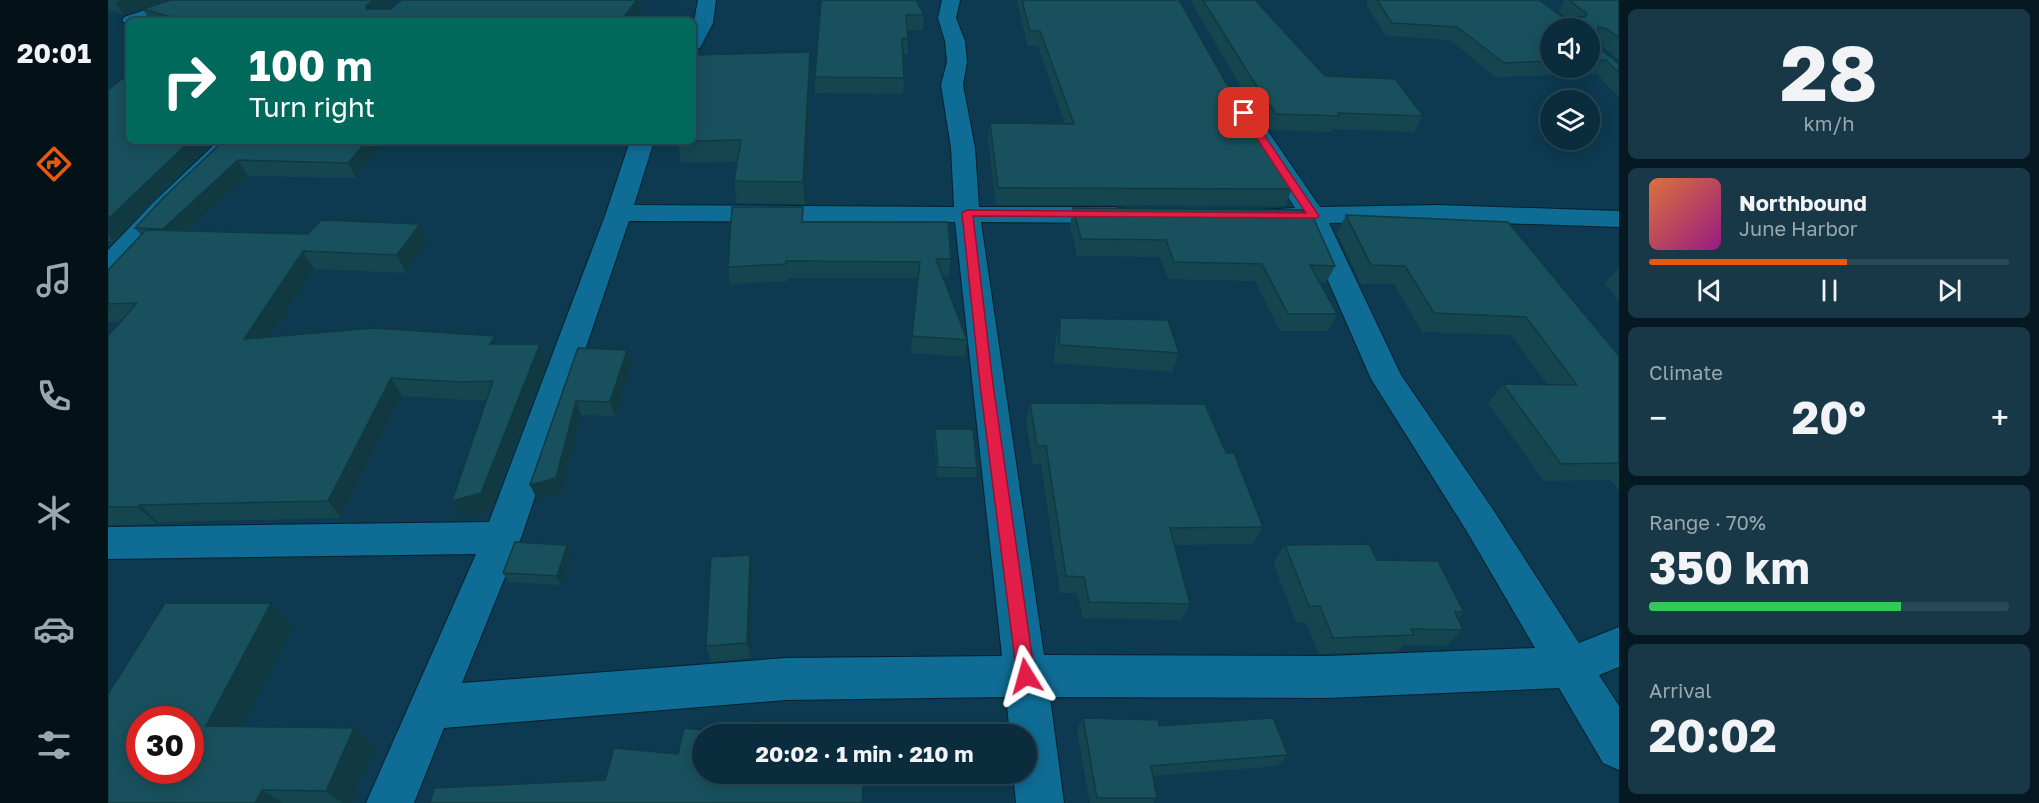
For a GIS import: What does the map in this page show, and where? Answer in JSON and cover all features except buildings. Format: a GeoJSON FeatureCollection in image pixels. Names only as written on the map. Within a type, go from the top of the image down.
{"type":"FeatureCollection","features":[{"type":"Feature","properties":{"kind":"street"},"geometry":{"type":"LineString","coordinates":[[141,18],[193,0]]}},
{"type":"Feature","properties":{"kind":"street"},"geometry":{"type":"LineString","coordinates":[[696,38],[704,23],[707,0]]}},
{"type":"Feature","properties":{"kind":"street"},"geometry":{"type":"LineString","coordinates":[[951,0],[947,18],[955,41],[957,62],[952,85],[963,147],[967,213],[987,384],[1026,676],[1040,803]]}},
{"type":"Feature","properties":{"kind":"street"},"geometry":{"type":"LineString","coordinates":[[1239,105],[1313,216],[1387,379],[1479,519],[1619,747]]}},
{"type":"Feature","properties":{"kind":"street"},"geometry":{"type":"LineString","coordinates":[[108,267],[162,208],[229,144]]}},
{"type":"Feature","properties":{"kind":"street"},"geometry":{"type":"LineString","coordinates":[[390,803],[502,538],[619,213],[641,144]]}},
{"type":"Feature","properties":{"kind":"street"},"geometry":{"type":"LineString","coordinates":[[619,213],[967,213],[1139,216]]}},
{"type":"Feature","properties":{"kind":"street"},"geometry":{"type":"LineString","coordinates":[[1244,216],[1438,213],[1619,219]]}},
{"type":"Feature","properties":{"kind":"street"},"geometry":{"type":"LineString","coordinates":[[108,543],[502,538]]}},
{"type":"Feature","properties":{"kind":"street"},"geometry":{"type":"LineString","coordinates":[[432,707],[786,679],[1026,676],[1326,677],[1569,667],[1619,647]]}},
{"type":"Feature","properties":{"kind":"route"},"geometry":{"type":"LineString","coordinates":[[1026,676],[967,213],[1313,216],[1244,113]]}}]}
